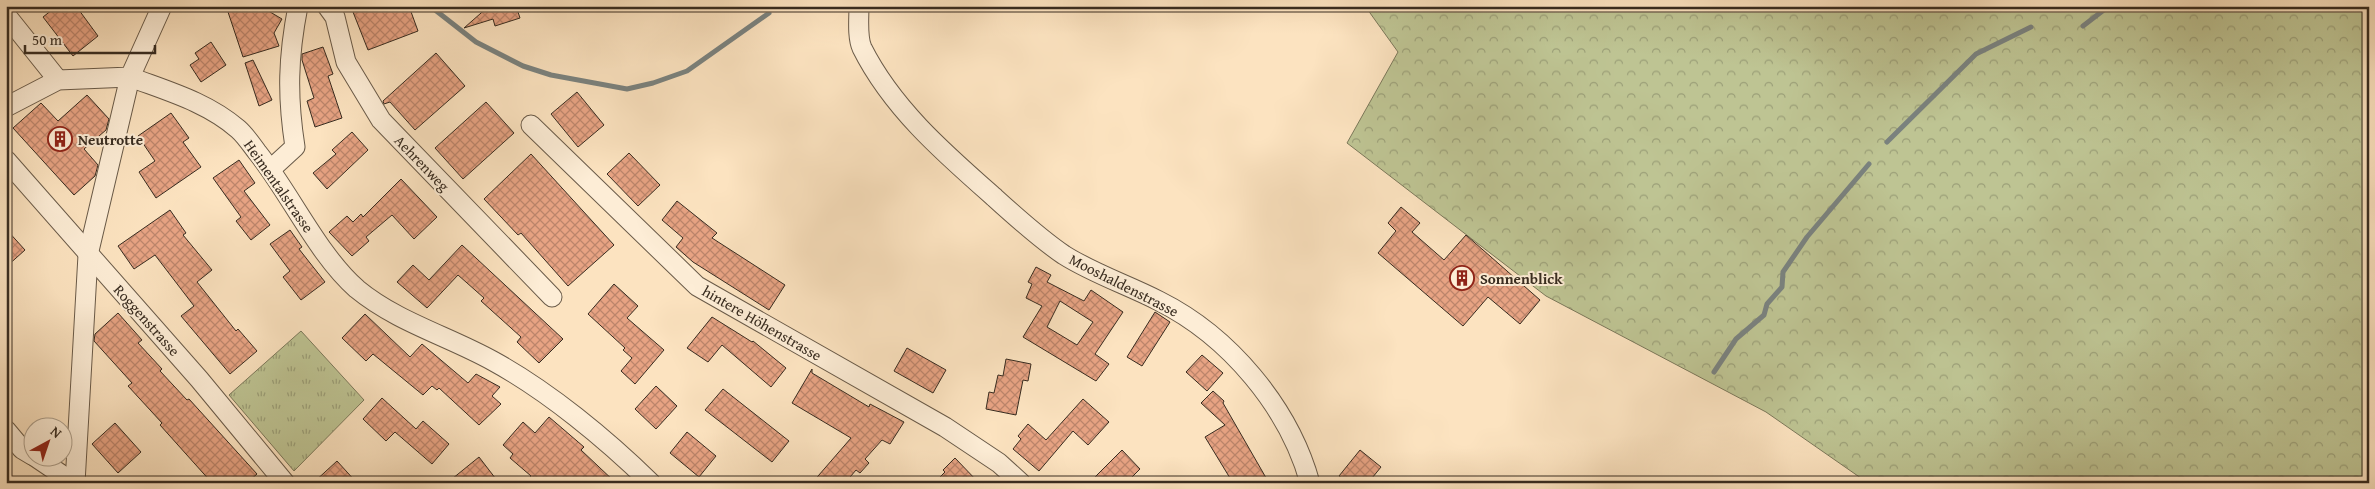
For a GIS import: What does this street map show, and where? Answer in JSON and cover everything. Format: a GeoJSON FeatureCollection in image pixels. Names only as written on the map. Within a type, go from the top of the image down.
{"type":"FeatureCollection","features":[{"type":"Feature","properties":{"kind":"street"},"geometry":{"type":"LineString","coordinates":[[49,466],[75,483],[88,255],[130,77],[162,6]]}},
{"type":"Feature","properties":{"kind":"street"},"geometry":{"type":"LineString","coordinates":[[271,169],[295,147],[289,107],[289,70],[298,6]]}},
{"type":"Feature","properties":{"kind":"street","name":"Aehrenweg"},"geometry":{"type":"LineString","coordinates":[[327,6],[335,17],[346,62],[381,120],[552,297]]}},
{"type":"Feature","properties":{"kind":"street","name":"Mooshaldenstrasse"},"geometry":{"type":"LineString","coordinates":[[859,6],[861,46],[896,101],[942,152],[1029,228],[1063,254],[1104,277],[1160,301],[1198,325],[1232,354],[1266,392],[1291,435],[1310,483]]}},
{"type":"Feature","properties":{"kind":"street"},"geometry":{"type":"LineString","coordinates":[[6,15],[58,80]]}},
{"type":"Feature","properties":{"kind":"street"},"geometry":{"type":"LineString","coordinates":[[6,107],[58,80],[130,77]]}},
{"type":"Feature","properties":{"kind":"street","name":"Heimentalstrasse"},"geometry":{"type":"LineString","coordinates":[[130,77],[198,102],[220,115],[239,130],[271,169],[326,253],[356,288],[392,313],[494,361],[538,389],[616,450],[651,483]]}},
{"type":"Feature","properties":{"kind":"street","name":"hintere Höhenstrasse"},"geometry":{"type":"LineString","coordinates":[[531,125],[697,286],[945,427],[999,462],[1021,483]]}},
{"type":"Feature","properties":{"kind":"street","name":"Roggenstrasse"},"geometry":{"type":"LineString","coordinates":[[6,160],[199,379],[285,483]]}},
{"type":"Feature","properties":{"kind":"street"},"geometry":{"type":"LineString","coordinates":[[6,430],[22,448]]}},
{"type":"Feature","properties":{"kind":"green space"},"geometry":{"type":"Polygon","coordinates":[[[1365,6],[2369,6],[2369,483],[1868,483],[1766,412],[1546,296],[1347,143],[1398,52],[1365,6]]]}},
{"type":"Feature","properties":{"kind":"green space"},"geometry":{"type":"Polygon","coordinates":[[[301,331],[364,400],[294,471],[229,395],[301,331]]]}},
{"type":"Feature","properties":{"kind":"building"},"geometry":{"type":"Polygon","coordinates":[[[57,6],[76,6],[98,36],[73,56],[43,17],[57,6]]]}},
{"type":"Feature","properties":{"kind":"building"},"geometry":{"type":"Polygon","coordinates":[[[226,6],[260,6],[282,19],[274,33],[279,46],[243,57],[226,6]]]}},
{"type":"Feature","properties":{"kind":"building"},"geometry":{"type":"Polygon","coordinates":[[[366,6],[402,6],[404,11],[410,9],[418,31],[368,50],[353,12],[366,6]]]}},
{"type":"Feature","properties":{"kind":"building"},"geometry":{"type":"Polygon","coordinates":[[[489,6],[524,6],[524,10],[518,12],[520,18],[495,26],[493,19],[464,28],[489,6]]]}},
{"type":"Feature","properties":{"kind":"building"},"geometry":{"type":"Polygon","coordinates":[[[211,42],[226,65],[201,82],[190,65],[199,59],[195,53],[211,42]]]}},
{"type":"Feature","properties":{"kind":"building"},"geometry":{"type":"Polygon","coordinates":[[[323,47],[333,74],[328,76],[342,118],[315,127],[307,101],[314,98],[302,60],[302,54],[323,47]]]}},
{"type":"Feature","properties":{"kind":"building"},"geometry":{"type":"Polygon","coordinates":[[[436,53],[465,86],[415,130],[390,102],[384,104],[383,101],[436,53]]]}},
{"type":"Feature","properties":{"kind":"building"},"geometry":{"type":"Polygon","coordinates":[[[253,60],[272,100],[259,106],[245,63],[253,60]]]}},
{"type":"Feature","properties":{"kind":"building"},"geometry":{"type":"Polygon","coordinates":[[[577,92],[604,125],[578,147],[551,114],[577,92]]]}},
{"type":"Feature","properties":{"kind":"building","name":"Neutrotte"},"geometry":{"type":"Polygon","coordinates":[[[87,95],[109,119],[106,130],[84,149],[98,165],[95,176],[74,195],[13,128],[41,103],[58,121],[87,95]]]}},
{"type":"Feature","properties":{"kind":"building"},"geometry":{"type":"Polygon","coordinates":[[[486,102],[514,133],[463,179],[435,148],[486,102]]]}},
{"type":"Feature","properties":{"kind":"building"},"geometry":{"type":"Polygon","coordinates":[[[171,113],[189,138],[183,142],[201,167],[156,198],[139,172],[155,161],[138,136],[171,113]]]}},
{"type":"Feature","properties":{"kind":"building"},"geometry":{"type":"Polygon","coordinates":[[[352,132],[368,150],[327,189],[313,173],[336,154],[332,150],[352,132]]]}},
{"type":"Feature","properties":{"kind":"building"},"geometry":{"type":"Polygon","coordinates":[[[629,153],[660,185],[638,206],[607,174],[629,153]]]}},
{"type":"Feature","properties":{"kind":"building"},"geometry":{"type":"Polygon","coordinates":[[[531,154],[614,245],[568,286],[521,233],[518,235],[484,199],[531,154]]]}},
{"type":"Feature","properties":{"kind":"building"},"geometry":{"type":"Polygon","coordinates":[[[239,160],[255,183],[244,191],[270,225],[251,240],[236,221],[241,217],[213,178],[239,160]]]}},
{"type":"Feature","properties":{"kind":"building"},"geometry":{"type":"Polygon","coordinates":[[[401,179],[437,217],[414,239],[392,215],[366,237],[369,241],[352,256],[329,232],[347,216],[353,222],[361,214],[363,217],[401,179]]]}},
{"type":"Feature","properties":{"kind":"building"},"geometry":{"type":"Polygon","coordinates":[[[677,201],[717,233],[712,238],[785,285],[769,310],[693,262],[676,247],[683,238],[662,220],[677,201]]]}},
{"type":"Feature","properties":{"kind":"building","name":"Sonnenblick"},"geometry":{"type":"Polygon","coordinates":[[[1401,207],[1420,223],[1412,232],[1444,260],[1466,235],[1540,300],[1520,324],[1488,297],[1463,326],[1378,253],[1396,231],[1388,223],[1401,207]]]}},
{"type":"Feature","properties":{"kind":"building"},"geometry":{"type":"Polygon","coordinates":[[[170,210],[186,233],[183,235],[212,270],[197,282],[236,331],[238,329],[257,351],[230,374],[181,316],[194,306],[155,255],[134,269],[118,246],[170,210]]]}},
{"type":"Feature","properties":{"kind":"building"},"geometry":{"type":"Polygon","coordinates":[[[6,229],[25,250],[6,267],[6,229]]]}},
{"type":"Feature","properties":{"kind":"building"},"geometry":{"type":"Polygon","coordinates":[[[290,230],[302,247],[299,249],[325,282],[301,300],[283,277],[290,271],[270,244],[290,230]]]}},
{"type":"Feature","properties":{"kind":"building"},"geometry":{"type":"Polygon","coordinates":[[[462,245],[563,339],[539,363],[517,342],[521,337],[481,301],[484,298],[458,275],[427,308],[397,282],[413,265],[429,280],[462,245]]]}},
{"type":"Feature","properties":{"kind":"building"},"geometry":{"type":"Polygon","coordinates":[[[1036,267],[1051,275],[1047,282],[1084,301],[1091,290],[1123,312],[1095,354],[1109,364],[1096,381],[1023,337],[1042,306],[1026,298],[1032,284],[1028,282],[1036,267]],[[1060,301],[1047,327],[1077,345],[1093,322],[1060,301]]]}},
{"type":"Feature","properties":{"kind":"building"},"geometry":{"type":"Polygon","coordinates":[[[614,284],[638,306],[627,318],[664,350],[635,384],[621,371],[632,358],[623,350],[625,348],[588,314],[614,284]]]}},
{"type":"Feature","properties":{"kind":"building"},"geometry":{"type":"Polygon","coordinates":[[[1155,312],[1170,322],[1142,366],[1127,357],[1155,312]]]}},
{"type":"Feature","properties":{"kind":"building"},"geometry":{"type":"Polygon","coordinates":[[[118,313],[142,340],[138,343],[162,369],[160,371],[187,400],[189,399],[257,474],[247,483],[212,483],[128,386],[132,383],[94,341],[95,334],[118,313]]]}},
{"type":"Feature","properties":{"kind":"building"},"geometry":{"type":"Polygon","coordinates":[[[365,314],[410,357],[422,344],[468,383],[476,374],[500,387],[492,396],[501,404],[479,425],[439,388],[437,390],[432,386],[423,395],[373,354],[366,361],[342,338],[365,314]]]}},
{"type":"Feature","properties":{"kind":"building"},"geometry":{"type":"Polygon","coordinates":[[[712,317],[753,341],[786,368],[771,387],[722,345],[708,362],[687,348],[712,317]]]}},
{"type":"Feature","properties":{"kind":"building"},"geometry":{"type":"Polygon","coordinates":[[[907,348],[946,370],[933,393],[894,371],[907,348]]]}},
{"type":"Feature","properties":{"kind":"building"},"geometry":{"type":"Polygon","coordinates":[[[1202,355],[1223,373],[1207,391],[1186,372],[1202,355]]]}},
{"type":"Feature","properties":{"kind":"building"},"geometry":{"type":"Polygon","coordinates":[[[1006,359],[1031,364],[1028,381],[1023,380],[1016,415],[986,409],[989,392],[994,393],[998,375],[1003,376],[1006,359]]]}},
{"type":"Feature","properties":{"kind":"building"},"geometry":{"type":"Polygon","coordinates":[[[812,369],[812,373],[869,407],[870,404],[904,422],[890,444],[882,440],[865,459],[869,463],[860,473],[856,470],[845,483],[812,483],[851,438],[792,403],[812,369]]]}},
{"type":"Feature","properties":{"kind":"building"},"geometry":{"type":"Polygon","coordinates":[[[656,386],[677,406],[656,429],[635,409],[656,386]]]}},
{"type":"Feature","properties":{"kind":"building"},"geometry":{"type":"Polygon","coordinates":[[[723,389],[789,441],[772,462],[705,410],[723,389]]]}},
{"type":"Feature","properties":{"kind":"building"},"geometry":{"type":"Polygon","coordinates":[[[1213,391],[1224,401],[1223,403],[1269,483],[1233,483],[1205,437],[1225,425],[1201,403],[1213,391]]]}},
{"type":"Feature","properties":{"kind":"building"},"geometry":{"type":"Polygon","coordinates":[[[382,398],[416,429],[423,421],[449,444],[432,464],[395,432],[386,441],[363,419],[382,398]]]}},
{"type":"Feature","properties":{"kind":"building"},"geometry":{"type":"Polygon","coordinates":[[[1083,399],[1109,422],[1088,445],[1073,431],[1039,471],[1013,449],[1021,439],[1018,436],[1028,424],[1046,440],[1083,399]]]}},
{"type":"Feature","properties":{"kind":"building"},"geometry":{"type":"Polygon","coordinates":[[[549,417],[584,447],[581,450],[616,483],[524,483],[531,476],[510,458],[513,454],[503,445],[523,422],[535,433],[549,417]]]}},
{"type":"Feature","properties":{"kind":"building"},"geometry":{"type":"Polygon","coordinates":[[[115,423],[141,452],[118,473],[92,444],[115,423]]]}},
{"type":"Feature","properties":{"kind":"building"},"geometry":{"type":"Polygon","coordinates":[[[687,432],[716,456],[699,477],[670,453],[687,432]]]}},
{"type":"Feature","properties":{"kind":"building"},"geometry":{"type":"Polygon","coordinates":[[[1122,450],[1140,469],[1126,483],[1089,483],[1122,450]]]}},
{"type":"Feature","properties":{"kind":"building"},"geometry":{"type":"Polygon","coordinates":[[[1360,450],[1381,467],[1368,483],[1348,483],[1339,476],[1360,450]]]}},
{"type":"Feature","properties":{"kind":"building"},"geometry":{"type":"Polygon","coordinates":[[[479,457],[499,483],[447,483],[479,457]]]}},
{"type":"Feature","properties":{"kind":"building"},"geometry":{"type":"Polygon","coordinates":[[[955,458],[979,483],[934,483],[955,458]]]}},
{"type":"Feature","properties":{"kind":"building"},"geometry":{"type":"Polygon","coordinates":[[[337,461],[357,483],[313,483],[337,461]]]}},
{"type":"Feature","properties":{"kind":"waterway"},"geometry":{"type":"LineString","coordinates":[[430,6],[476,42],[523,66],[551,75],[627,89],[653,83],[687,71],[769,13]]}},
{"type":"Feature","properties":{"kind":"waterway"},"geometry":{"type":"LineString","coordinates":[[2083,26],[2109,6]]}},
{"type":"Feature","properties":{"kind":"waterway"},"geometry":{"type":"LineString","coordinates":[[1887,142],[1976,54],[2031,27]]}},
{"type":"Feature","properties":{"kind":"waterway"},"geometry":{"type":"LineString","coordinates":[[1714,372],[1736,339],[1764,315],[1767,304],[1782,287],[1783,272],[1807,237],[1869,164]]}},
{"type":"Feature","properties":{"kind":"place","name":"Neutrotte"},"geometry":{"type":"Point","coordinates":[60,139]}},
{"type":"Feature","properties":{"kind":"place","name":"Sonnenblick"},"geometry":{"type":"Point","coordinates":[1462,278]}}]}
